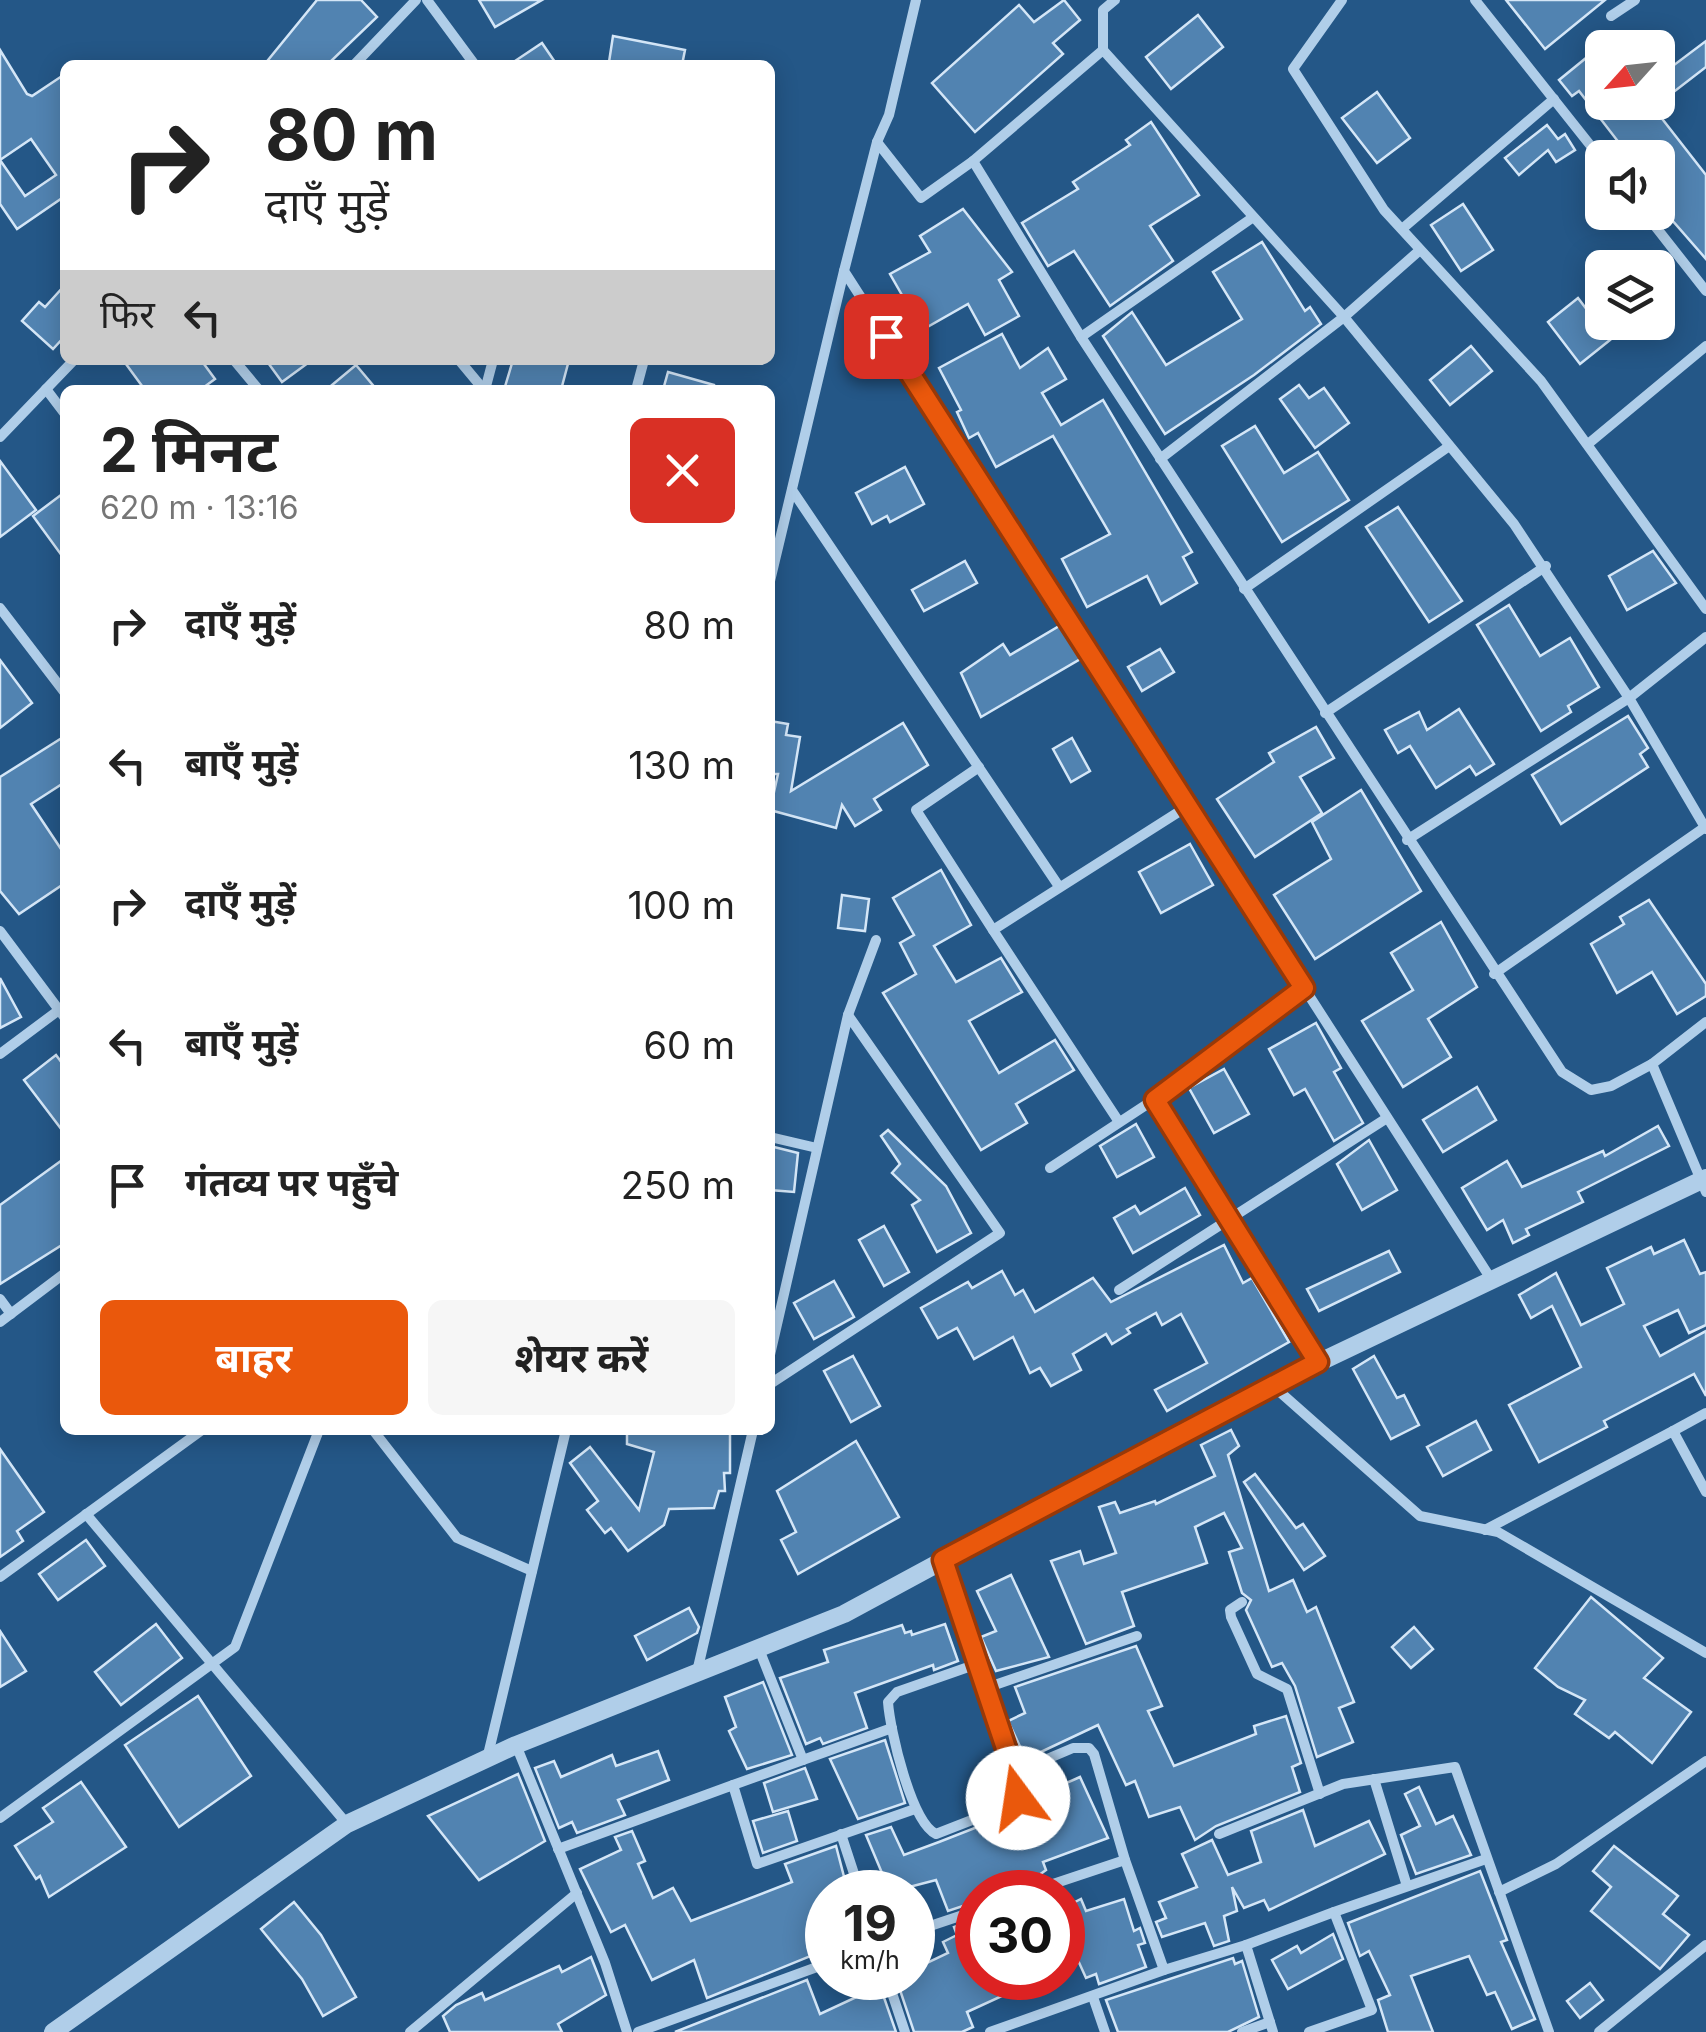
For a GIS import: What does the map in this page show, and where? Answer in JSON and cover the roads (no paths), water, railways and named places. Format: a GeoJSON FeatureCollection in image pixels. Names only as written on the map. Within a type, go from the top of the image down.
{"type":"FeatureCollection","features":[{"type":"Feature","properties":{"kind":"street"},"geometry":{"type":"LineString","coordinates":[[359,60],[416,0]]}},
{"type":"Feature","properties":{"kind":"street"},"geometry":{"type":"LineString","coordinates":[[428,0],[471,60]]}},
{"type":"Feature","properties":{"kind":"street"},"geometry":{"type":"LineString","coordinates":[[775,560],[844,271],[877,142],[889,115],[916,0]]}},
{"type":"Feature","properties":{"kind":"street"},"geometry":{"type":"LineString","coordinates":[[1115,0],[1103,10],[1104,50],[1344,317],[1546,566],[1706,828],[1494,974]]}},
{"type":"Feature","properties":{"kind":"street"},"geometry":{"type":"LineString","coordinates":[[1342,0],[1293,69],[1384,210],[1541,382],[1706,610]]}},
{"type":"Feature","properties":{"kind":"street"},"geometry":{"type":"LineString","coordinates":[[1476,0],[1586,140]]}},
{"type":"Feature","properties":{"kind":"street"},"geometry":{"type":"LineString","coordinates":[[1611,16],[1634,0]]}},
{"type":"Feature","properties":{"kind":"street"},"geometry":{"type":"LineString","coordinates":[[877,142],[921,198],[973,162],[1104,50]]}},
{"type":"Feature","properties":{"kind":"street"},"geometry":{"type":"LineString","coordinates":[[1402,230],[1554,99]]}},
{"type":"Feature","properties":{"kind":"street"},"geometry":{"type":"LineString","coordinates":[[973,162],[1324,713],[1562,1072],[1590,1090],[1611,1086],[1652,1064],[1706,1022]]}},
{"type":"Feature","properties":{"kind":"street"},"geometry":{"type":"LineString","coordinates":[[1081,337],[1252,218]]}},
{"type":"Feature","properties":{"kind":"street"},"geometry":{"type":"LineString","coordinates":[[1658,230],[1706,290]]}},
{"type":"Feature","properties":{"kind":"street"},"geometry":{"type":"LineString","coordinates":[[1160,459],[1344,317],[1420,250]]}},
{"type":"Feature","properties":{"kind":"street"},"geometry":{"type":"LineString","coordinates":[[844,271],[1491,1279]]}},
{"type":"Feature","properties":{"kind":"street"},"geometry":{"type":"LineString","coordinates":[[1588,444],[1706,346]]}},
{"type":"Feature","properties":{"kind":"street"},"geometry":{"type":"LineString","coordinates":[[0,438],[69,365]]}},
{"type":"Feature","properties":{"kind":"street"},"geometry":{"type":"LineString","coordinates":[[238,365],[255,385]]}},
{"type":"Feature","properties":{"kind":"street"},"geometry":{"type":"LineString","coordinates":[[463,365],[480,385]]}},
{"type":"Feature","properties":{"kind":"street"},"geometry":{"type":"LineString","coordinates":[[46,389],[60,407]]}},
{"type":"Feature","properties":{"kind":"street"},"geometry":{"type":"LineString","coordinates":[[1244,589],[1448,447]]}},
{"type":"Feature","properties":{"kind":"street"},"geometry":{"type":"LineString","coordinates":[[792,490],[1058,885]]}},
{"type":"Feature","properties":{"kind":"street"},"geometry":{"type":"LineString","coordinates":[[1324,713],[1546,566]]}},
{"type":"Feature","properties":{"kind":"street"},"geometry":{"type":"LineString","coordinates":[[0,608],[60,686]]}},
{"type":"Feature","properties":{"kind":"street"},"geometry":{"type":"LineString","coordinates":[[1408,840],[1629,698],[1706,637]]}},
{"type":"Feature","properties":{"kind":"street"},"geometry":{"type":"LineString","coordinates":[[979,767],[916,810],[1119,1122]]}},
{"type":"Feature","properties":{"kind":"street"},"geometry":{"type":"LineString","coordinates":[[993,930],[1058,885],[1188,806]]}},
{"type":"Feature","properties":{"kind":"street"},"geometry":{"type":"LineString","coordinates":[[0,932],[60,1011]]}},
{"type":"Feature","properties":{"kind":"street"},"geometry":{"type":"LineString","coordinates":[[775,1333],[848,1015],[876,940]]}},
{"type":"Feature","properties":{"kind":"street"},"geometry":{"type":"LineString","coordinates":[[1050,1168],[1155,1100],[1304,988]]}},
{"type":"Feature","properties":{"kind":"street"},"geometry":{"type":"LineString","coordinates":[[0,1054],[60,1015]]}},
{"type":"Feature","properties":{"kind":"street"},"geometry":{"type":"LineString","coordinates":[[775,1381],[1000,1233],[848,1015]]}},
{"type":"Feature","properties":{"kind":"street"},"geometry":{"type":"LineString","coordinates":[[53,2032],[346,1824],[516,1746],[844,1614],[1272,1384],[1491,1279],[1704,1184],[1652,1064]]}},
{"type":"Feature","properties":{"kind":"street"},"geometry":{"type":"LineString","coordinates":[[1155,1100],[1318,1362]]}},
{"type":"Feature","properties":{"kind":"street"},"geometry":{"type":"LineString","coordinates":[[1119,1290],[1388,1118]]}},
{"type":"Feature","properties":{"kind":"street"},"geometry":{"type":"LineString","coordinates":[[775,1138],[818,1148]]}},
{"type":"Feature","properties":{"kind":"street"},"geometry":{"type":"LineString","coordinates":[[0,1322],[60,1278]]}},
{"type":"Feature","properties":{"kind":"street"},"geometry":{"type":"LineString","coordinates":[[0,1299],[11,1314]]}},
{"type":"Feature","properties":{"kind":"street"},"geometry":{"type":"LineString","coordinates":[[1272,1384],[1420,1516],[1498,1532],[1706,1653]]}},
{"type":"Feature","properties":{"kind":"street"},"geometry":{"type":"LineString","coordinates":[[1485,1530],[1706,1413]]}},
{"type":"Feature","properties":{"kind":"street"},"geometry":{"type":"LineString","coordinates":[[1674,1430],[1706,1492]]}},
{"type":"Feature","properties":{"kind":"street"},"geometry":{"type":"LineString","coordinates":[[0,1576],[195,1435]]}},
{"type":"Feature","properties":{"kind":"street"},"geometry":{"type":"LineString","coordinates":[[0,1818],[235,1647],[317,1435]]}},
{"type":"Feature","properties":{"kind":"street"},"geometry":{"type":"LineString","coordinates":[[377,1435],[457,1538],[532,1571]]}},
{"type":"Feature","properties":{"kind":"street"},"geometry":{"type":"LineString","coordinates":[[487,1759],[565,1435]]}},
{"type":"Feature","properties":{"kind":"street"},"geometry":{"type":"LineString","coordinates":[[697,1674],[752,1435]]}},
{"type":"Feature","properties":{"kind":"street"},"geometry":{"type":"LineString","coordinates":[[86,1514],[346,1824]]}},
{"type":"Feature","properties":{"kind":"street"},"geometry":{"type":"LineString","coordinates":[[943,1560],[1019,1787],[1016,1802],[942,1834],[930,1832],[916,1809],[888,1702],[892,1695],[977,1664]]}},
{"type":"Feature","properties":{"kind":"street"},"geometry":{"type":"LineString","coordinates":[[1242,1602],[1230,1610],[1231,1618],[1257,1674],[1286,1688],[1320,1794]]}},
{"type":"Feature","properties":{"kind":"street"},"geometry":{"type":"LineString","coordinates":[[986,1688],[1137,1636]]}},
{"type":"Feature","properties":{"kind":"street"},"geometry":{"type":"LineString","coordinates":[[759,1648],[802,1760]]}},
{"type":"Feature","properties":{"kind":"street"},"geometry":{"type":"LineString","coordinates":[[558,1849],[892,1728]]}},
{"type":"Feature","properties":{"kind":"street"},"geometry":{"type":"LineString","coordinates":[[516,1746],[577,1893],[627,2032]]}},
{"type":"Feature","properties":{"kind":"street"},"geometry":{"type":"LineString","coordinates":[[1014,1773],[1073,1748],[1089,1748],[1100,1764],[1124,1860],[1164,1970]]}},
{"type":"Feature","properties":{"kind":"street"},"geometry":{"type":"LineString","coordinates":[[1499,1892],[1556,1864],[1706,1760]]}},
{"type":"Feature","properties":{"kind":"street"},"geometry":{"type":"LineString","coordinates":[[1220,1834],[1344,1784],[1455,1767],[1549,2032]]}},
{"type":"Feature","properties":{"kind":"street"},"geometry":{"type":"LineString","coordinates":[[1374,1779],[1407,1886]]}},
{"type":"Feature","properties":{"kind":"street"},"geometry":{"type":"LineString","coordinates":[[733,1786],[757,1864],[916,1809]]}},
{"type":"Feature","properties":{"kind":"street"},"geometry":{"type":"LineString","coordinates":[[841,1834],[853,1870]]}},
{"type":"Feature","properties":{"kind":"street"},"geometry":{"type":"LineString","coordinates":[[990,2032],[1164,1970],[1246,1946],[1486,1859]]}},
{"type":"Feature","properties":{"kind":"street"},"geometry":{"type":"LineString","coordinates":[[1085,1873],[1124,1860]]}},
{"type":"Feature","properties":{"kind":"street"},"geometry":{"type":"LineString","coordinates":[[410,2032],[577,1893]]}},
{"type":"Feature","properties":{"kind":"street"},"geometry":{"type":"LineString","coordinates":[[1309,2032],[1372,2010],[1334,1912]]}},
{"type":"Feature","properties":{"kind":"street"},"geometry":{"type":"LineString","coordinates":[[1599,2032],[1706,1944]]}},
{"type":"Feature","properties":{"kind":"street"},"geometry":{"type":"LineString","coordinates":[[1242,2032],[1272,2027],[1246,1946]]}},
{"type":"Feature","properties":{"kind":"street"},"geometry":{"type":"LineString","coordinates":[[638,2032],[805,1970]]}},
{"type":"Feature","properties":{"kind":"street"},"geometry":{"type":"LineString","coordinates":[[1093,1998],[1106,2032]]}},
{"type":"Feature","properties":{"kind":"street"},"geometry":{"type":"LineString","coordinates":[[895,2000],[905,2032]]}}]}
